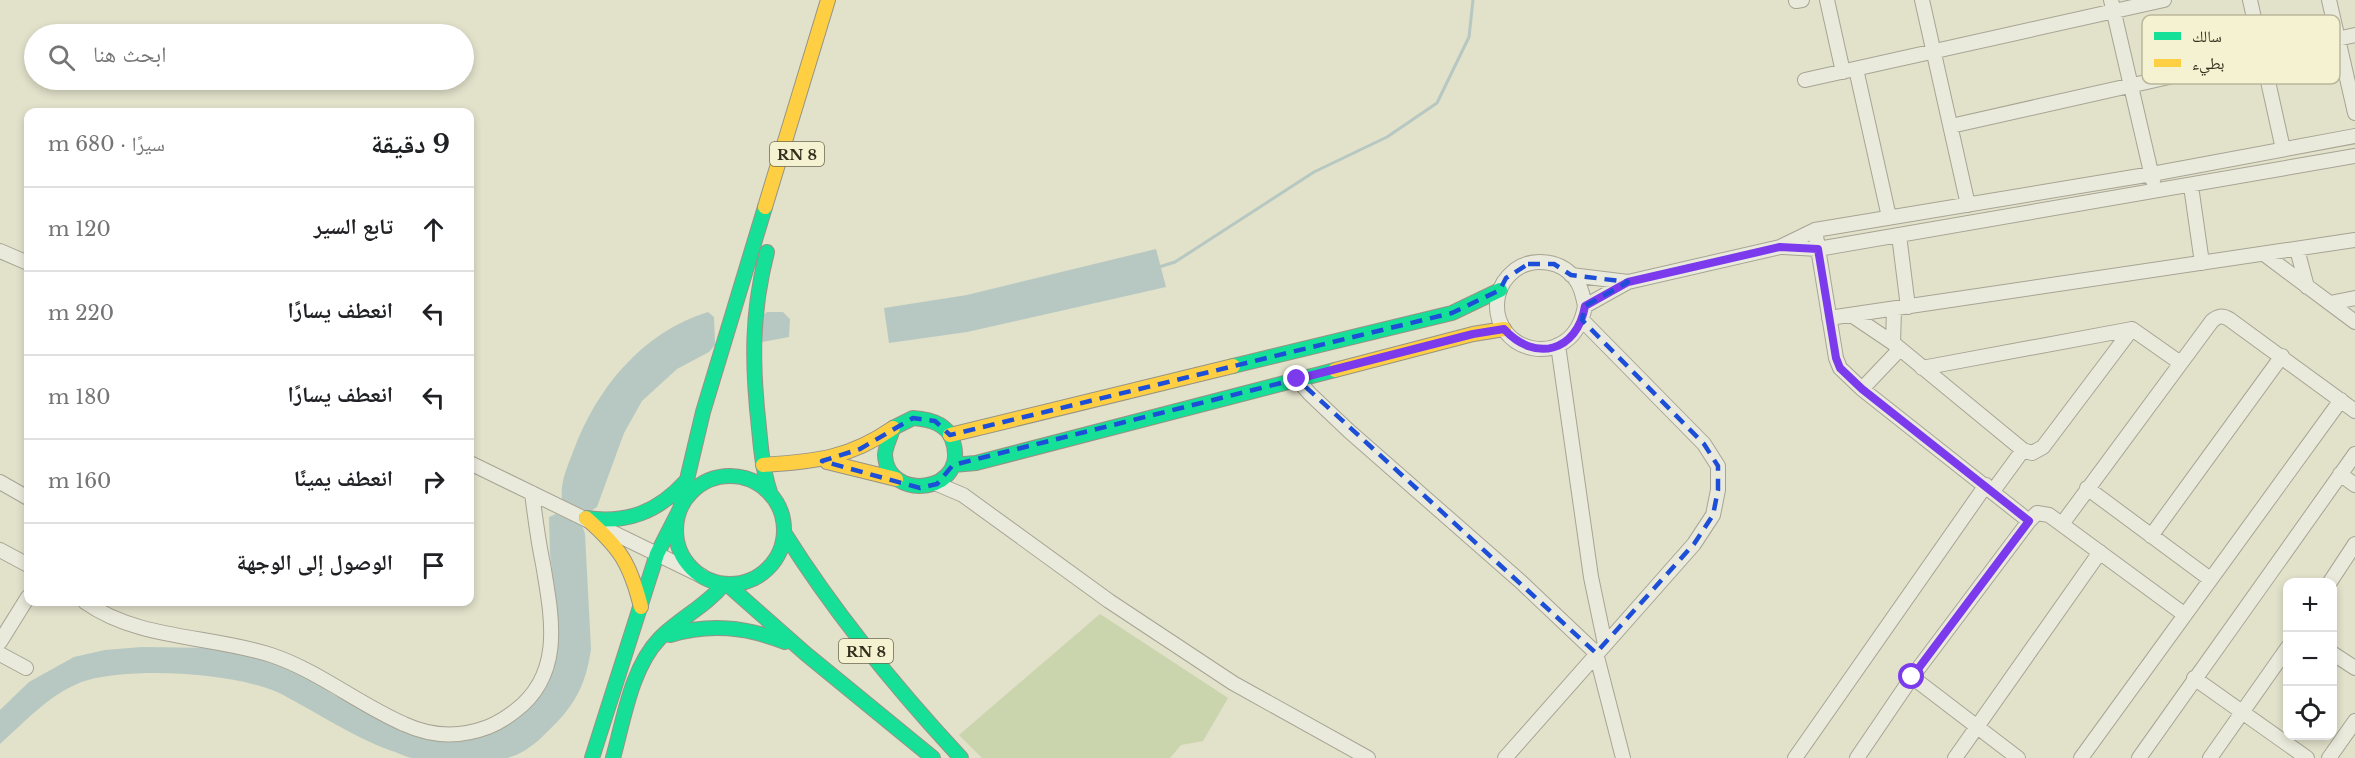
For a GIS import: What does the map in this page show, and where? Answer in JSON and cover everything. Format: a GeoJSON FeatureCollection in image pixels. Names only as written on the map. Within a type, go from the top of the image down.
{"type":"FeatureCollection","features":[{"type":"Feature","properties":{"kind":"main road","name":"RN 8"},"geometry":{"type":"LineString","coordinates":[[680,509],[698,428],[828,0]]}},
{"type":"Feature","properties":{"kind":"main road"},"geometry":{"type":"LineString","coordinates":[[680,509],[676,534],[678,547],[692,568],[702,576],[726,584],[745,583],[760,576],[773,565],[781,550],[785,534],[782,512],[770,492],[763,465],[751,364],[754,310],[760,277],[772,236]]}},
{"type":"Feature","properties":{"kind":"main road"},"geometry":{"type":"LineString","coordinates":[[950,435],[1452,314],[1500,290]]}},
{"type":"Feature","properties":{"kind":"main road"},"geometry":{"type":"LineString","coordinates":[[953,465],[987,460],[1473,334],[1504,329]]}},
{"type":"Feature","properties":{"kind":"main road"},"geometry":{"type":"LineString","coordinates":[[763,465],[822,461],[860,449],[913,418],[935,421],[950,435],[954,445],[953,465],[948,474],[937,484],[920,488],[908,486],[896,479],[822,461]]}},
{"type":"Feature","properties":{"kind":"main road"},"geometry":{"type":"LineString","coordinates":[[893,428],[885,449],[885,460],[896,479]]}},
{"type":"Feature","properties":{"kind":"main road"},"geometry":{"type":"LineString","coordinates":[[592,758],[657,554],[688,496],[699,485],[720,477],[743,477],[758,483],[770,492]]}},
{"type":"Feature","properties":{"kind":"main road"},"geometry":{"type":"LineString","coordinates":[[586,518],[614,521],[642,516],[667,502],[686,481]]}},
{"type":"Feature","properties":{"kind":"main road"},"geometry":{"type":"LineString","coordinates":[[586,518],[617,546],[628,563],[636,582],[641,608]]}},
{"type":"Feature","properties":{"kind":"main road","name":"RN 8"},"geometry":{"type":"LineString","coordinates":[[785,534],[830,605],[864,649],[911,705],[961,758]]}},
{"type":"Feature","properties":{"kind":"main road","name":"RN 8"},"geometry":{"type":"LineString","coordinates":[[726,584],[806,654],[933,758]]}},
{"type":"Feature","properties":{"kind":"main road"},"geometry":{"type":"LineString","coordinates":[[613,758],[640,669],[659,638],[711,599],[726,584]]}},
{"type":"Feature","properties":{"kind":"main road"},"geometry":{"type":"LineString","coordinates":[[659,638],[691,629],[724,626],[767,634],[806,654]]}},
{"type":"Feature","properties":{"kind":"street"},"geometry":{"type":"LineString","coordinates":[[1827,0],[1849,70],[1889,217]]}},
{"type":"Feature","properties":{"kind":"street"},"geometry":{"type":"LineString","coordinates":[[1922,0],[1968,205]]}},
{"type":"Feature","properties":{"kind":"street"},"geometry":{"type":"LineString","coordinates":[[1805,80],[1934,52],[2113,6],[2164,0]]}},
{"type":"Feature","properties":{"kind":"street"},"geometry":{"type":"LineString","coordinates":[[2250,0],[2253,15]]}},
{"type":"Feature","properties":{"kind":"street"},"geometry":{"type":"LineString","coordinates":[[2329,0],[2332,15]]}},
{"type":"Feature","properties":{"kind":"street"},"geometry":{"type":"LineString","coordinates":[[2113,6],[2156,192]]}},
{"type":"Feature","properties":{"kind":"street"},"geometry":{"type":"LineString","coordinates":[[2340,38],[2355,35]]}},
{"type":"Feature","properties":{"kind":"street"},"geometry":{"type":"LineString","coordinates":[[2340,51],[2355,113]]}},
{"type":"Feature","properties":{"kind":"street"},"geometry":{"type":"LineString","coordinates":[[1951,126],[2142,83]]}},
{"type":"Feature","properties":{"kind":"street"},"geometry":{"type":"LineString","coordinates":[[2268,84],[2283,149]]}},
{"type":"Feature","properties":{"kind":"street"},"geometry":{"type":"LineString","coordinates":[[1571,274],[1582,292],[1583,313],[1576,332],[1566,342],[1539,349],[1513,340],[1504,329],[1498,316],[1497,303],[1506,278],[1516,269],[1528,264],[1541,262],[1554,264],[1571,274],[1628,282],[1780,247],[1815,230],[2152,174],[2355,136]]}},
{"type":"Feature","properties":{"kind":"street"},"geometry":{"type":"LineString","coordinates":[[1780,247],[1818,249],[2355,156]]}},
{"type":"Feature","properties":{"kind":"street"},"geometry":{"type":"LineString","coordinates":[[2190,186],[2202,263]]}},
{"type":"Feature","properties":{"kind":"street"},"geometry":{"type":"LineString","coordinates":[[1815,230],[1836,358],[1840,368],[1862,389],[2029,521]]}},
{"type":"Feature","properties":{"kind":"street"},"geometry":{"type":"LineString","coordinates":[[1899,235],[1908,307]]}},
{"type":"Feature","properties":{"kind":"street"},"geometry":{"type":"LineString","coordinates":[[1829,318],[2355,240]]}},
{"type":"Feature","properties":{"kind":"street"},"geometry":{"type":"LineString","coordinates":[[2297,249],[2307,286]]}},
{"type":"Feature","properties":{"kind":"street"},"geometry":{"type":"LineString","coordinates":[[0,250],[24,261]]}},
{"type":"Feature","properties":{"kind":"street"},"geometry":{"type":"LineString","coordinates":[[2264,254],[2355,322]]}},
{"type":"Feature","properties":{"kind":"street"},"geometry":{"type":"LineString","coordinates":[[1583,313],[1628,282]]}},
{"type":"Feature","properties":{"kind":"street"},"geometry":{"type":"LineString","coordinates":[[2330,303],[2355,298]]}},
{"type":"Feature","properties":{"kind":"street"},"geometry":{"type":"LineString","coordinates":[[1862,389],[1896,346],[1894,309]]}},
{"type":"Feature","properties":{"kind":"street"},"geometry":{"type":"LineString","coordinates":[[1505,758],[1694,544],[1713,515],[1718,490],[1718,466],[1704,444],[1583,313]]}},
{"type":"Feature","properties":{"kind":"street"},"geometry":{"type":"LineString","coordinates":[[1853,316],[1896,346],[2023,450],[2032,453],[2043,447],[2132,329]]}},
{"type":"Feature","properties":{"kind":"street"},"geometry":{"type":"LineString","coordinates":[[2062,524],[2179,362],[2212,321],[2223,316],[2282,356],[2355,411]]}},
{"type":"Feature","properties":{"kind":"street"},"geometry":{"type":"LineString","coordinates":[[1922,368],[2132,329],[2179,362]]}},
{"type":"Feature","properties":{"kind":"street"},"geometry":{"type":"LineString","coordinates":[[1558,345],[1601,648],[1623,758]]}},
{"type":"Feature","properties":{"kind":"street"},"geometry":{"type":"LineString","coordinates":[[2151,536],[2282,356]]}},
{"type":"Feature","properties":{"kind":"street"},"geometry":{"type":"LineString","coordinates":[[1297,379],[1358,438],[1520,581],[1601,648]]}},
{"type":"Feature","properties":{"kind":"street"},"geometry":{"type":"LineString","coordinates":[[2081,758],[2341,400]]}},
{"type":"Feature","properties":{"kind":"street"},"geometry":{"type":"LineString","coordinates":[[1795,758],[1989,488],[2023,450]]}},
{"type":"Feature","properties":{"kind":"street"},"geometry":{"type":"LineString","coordinates":[[2139,758],[2355,454]]}},
{"type":"Feature","properties":{"kind":"street"},"geometry":{"type":"LineString","coordinates":[[474,465],[702,576]]}},
{"type":"Feature","properties":{"kind":"street"},"geometry":{"type":"LineString","coordinates":[[2340,474],[2355,485]]}},
{"type":"Feature","properties":{"kind":"street"},"geometry":{"type":"LineString","coordinates":[[0,482],[24,496]]}},
{"type":"Feature","properties":{"kind":"street"},"geometry":{"type":"LineString","coordinates":[[937,484],[972,501],[1109,601],[1233,683],[1368,758]]}},
{"type":"Feature","properties":{"kind":"street"},"geometry":{"type":"LineString","coordinates":[[2087,488],[2210,579]]}},
{"type":"Feature","properties":{"kind":"street"},"geometry":{"type":"LineString","coordinates":[[91,606],[106,615],[140,629],[270,654],[325,679],[405,725],[434,733],[460,736],[498,723],[521,706],[532,696],[543,679],[547,667],[552,633],[549,595],[532,492]]}},
{"type":"Feature","properties":{"kind":"street"},"geometry":{"type":"LineString","coordinates":[[1857,758],[1912,677],[2034,514],[2041,512],[2062,524],[2185,615]]}},
{"type":"Feature","properties":{"kind":"street"},"geometry":{"type":"LineString","coordinates":[[2333,578],[2355,544]]}},
{"type":"Feature","properties":{"kind":"street"},"geometry":{"type":"LineString","coordinates":[[0,550],[24,563]]}},
{"type":"Feature","properties":{"kind":"street"},"geometry":{"type":"LineString","coordinates":[[1955,758],[2100,552]]}},
{"type":"Feature","properties":{"kind":"street"},"geometry":{"type":"LineString","coordinates":[[0,642],[24,603]]}},
{"type":"Feature","properties":{"kind":"street"},"geometry":{"type":"LineString","coordinates":[[0,654],[26,668]]}},
{"type":"Feature","properties":{"kind":"street"},"geometry":{"type":"LineString","coordinates":[[2210,758],[2283,654]]}},
{"type":"Feature","properties":{"kind":"street"},"geometry":{"type":"LineString","coordinates":[[2337,656],[2355,668]]}},
{"type":"Feature","properties":{"kind":"street"},"geometry":{"type":"LineString","coordinates":[[1912,677],[2018,758]]}},
{"type":"Feature","properties":{"kind":"street"},"geometry":{"type":"LineString","coordinates":[[2194,678],[2307,758]]}},
{"type":"Feature","properties":{"kind":"street"},"geometry":{"type":"LineString","coordinates":[[2329,758],[2355,721]]}},
{"type":"Feature","properties":{"kind":"highlighted area"},"geometry":{"type":"Polygon","coordinates":[[[1528,264],[1554,264],[1571,275],[1628,282],[1585,306],[1582,320],[1704,444],[1718,466],[1718,490],[1713,515],[1694,544],[1596,653],[1297,379],[953,465],[937,484],[920,488],[822,461],[860,449],[913,418],[935,421],[950,435],[1452,313],[1500,290],[1506,278],[1528,264]]]}},
{"type":"Feature","properties":{"kind":"green space"},"geometry":{"type":"Polygon","coordinates":[[[1100,614],[1228,698],[1203,741],[1181,745],[1170,758],[982,758],[959,735],[1100,614]]]}},
{"type":"Feature","properties":{"kind":"shaded area"},"geometry":{"type":"Polygon","coordinates":[[[1156,249],[1166,287],[967,332],[889,343],[884,308],[967,295],[1156,249]]]}},
{"type":"Feature","properties":{"kind":"shaded area"},"geometry":{"type":"Polygon","coordinates":[[[708,312],[714,317],[715,345],[709,352],[677,369],[642,401],[624,433],[597,507],[589,512],[562,500],[566,469],[583,429],[608,385],[642,348],[662,333],[708,312]]]}},
{"type":"Feature","properties":{"kind":"shaded area"},"geometry":{"type":"Polygon","coordinates":[[[767,312],[783,312],[790,319],[789,337],[762,342],[762,316],[767,312]]]}},
{"type":"Feature","properties":{"kind":"shaded area"},"geometry":{"type":"Polygon","coordinates":[[[556,514],[582,525],[585,534],[591,649],[585,677],[568,709],[541,738],[516,755],[506,758],[411,758],[362,738],[266,688],[216,677],[159,673],[108,676],[75,685],[41,707],[0,744],[0,710],[29,682],[74,657],[105,650],[142,647],[218,648],[254,656],[299,672],[332,694],[382,719],[417,733],[457,742],[479,737],[552,667],[558,649],[558,620],[550,554],[549,517],[556,514]]]}},
{"type":"Feature","properties":{"kind":"waterway"},"geometry":{"type":"LineString","coordinates":[[1159,267],[1175,262],[1314,172],[1387,137],[1437,103],[1469,37],[1473,0]]}},
{"type":"Feature","properties":{"kind":"traffic: fast"},"geometry":{"type":"LineString","coordinates":[[592,758],[657,554],[680,509],[703,412],[765,207]]}},
{"type":"Feature","properties":{"kind":"traffic: fast"},"geometry":{"type":"LineString","coordinates":[[767,252],[758,297],[754,361],[762,452],[770,492]]}},
{"type":"Feature","properties":{"kind":"traffic: fast"},"geometry":{"type":"LineString","coordinates":[[1233,366],[1452,313],[1500,290]]}},
{"type":"Feature","properties":{"kind":"traffic: fast"},"geometry":{"type":"LineString","coordinates":[[953,465],[976,463],[1335,370]]}},
{"type":"Feature","properties":{"kind":"traffic: fast"},"geometry":{"type":"LineString","coordinates":[[913,418],[925,419],[941,426],[952,439],[955,457],[950,471],[940,480],[927,485],[912,485],[899,480],[889,470],[885,455],[893,428],[913,418]]}},
{"type":"Feature","properties":{"kind":"traffic: fast"},"geometry":{"type":"LineString","coordinates":[[730,476],[751,480],[768,492],[780,509],[784,530],[780,551],[768,568],[751,580],[730,584],[709,580],[692,568],[680,551],[676,530],[680,509],[692,492],[709,480],[730,476]]}},
{"type":"Feature","properties":{"kind":"traffic: fast"},"geometry":{"type":"LineString","coordinates":[[586,518],[615,519],[641,513],[664,501],[686,481]]}},
{"type":"Feature","properties":{"kind":"traffic: fast"},"geometry":{"type":"LineString","coordinates":[[785,534],[846,622],[913,705],[961,758]]}},
{"type":"Feature","properties":{"kind":"traffic: fast"},"geometry":{"type":"LineString","coordinates":[[613,758],[635,679],[650,650],[660,638],[724,584]]}},
{"type":"Feature","properties":{"kind":"traffic: fast"},"geometry":{"type":"LineString","coordinates":[[728,585],[806,654],[933,758]]}},
{"type":"Feature","properties":{"kind":"traffic: fast"},"geometry":{"type":"LineString","coordinates":[[670,635],[699,629],[728,628],[756,633],[785,642]]}},
{"type":"Feature","properties":{"kind":"traffic: slow"},"geometry":{"type":"LineString","coordinates":[[765,207],[828,0]]}},
{"type":"Feature","properties":{"kind":"traffic: slow"},"geometry":{"type":"LineString","coordinates":[[1335,370],[1473,334],[1504,329]]}},
{"type":"Feature","properties":{"kind":"traffic: slow"},"geometry":{"type":"LineString","coordinates":[[950,435],[1233,366]]}},
{"type":"Feature","properties":{"kind":"traffic: slow"},"geometry":{"type":"LineString","coordinates":[[763,465],[831,457],[861,446],[893,428]]}},
{"type":"Feature","properties":{"kind":"traffic: slow"},"geometry":{"type":"LineString","coordinates":[[827,462],[896,479]]}},
{"type":"Feature","properties":{"kind":"traffic: slow"},"geometry":{"type":"LineString","coordinates":[[586,518],[607,538],[622,557],[633,579],[641,607]]}},
{"type":"Feature","properties":{"kind":"route"},"geometry":{"type":"LineString","coordinates":[[1297,379],[1473,334],[1504,329],[1513,340],[1525,346],[1539,349],[1553,348],[1566,342],[1576,332],[1585,306],[1628,282],[1780,247],[1818,249],[1836,358],[1840,368],[1862,389],[2029,521],[1912,677]]}}]}
